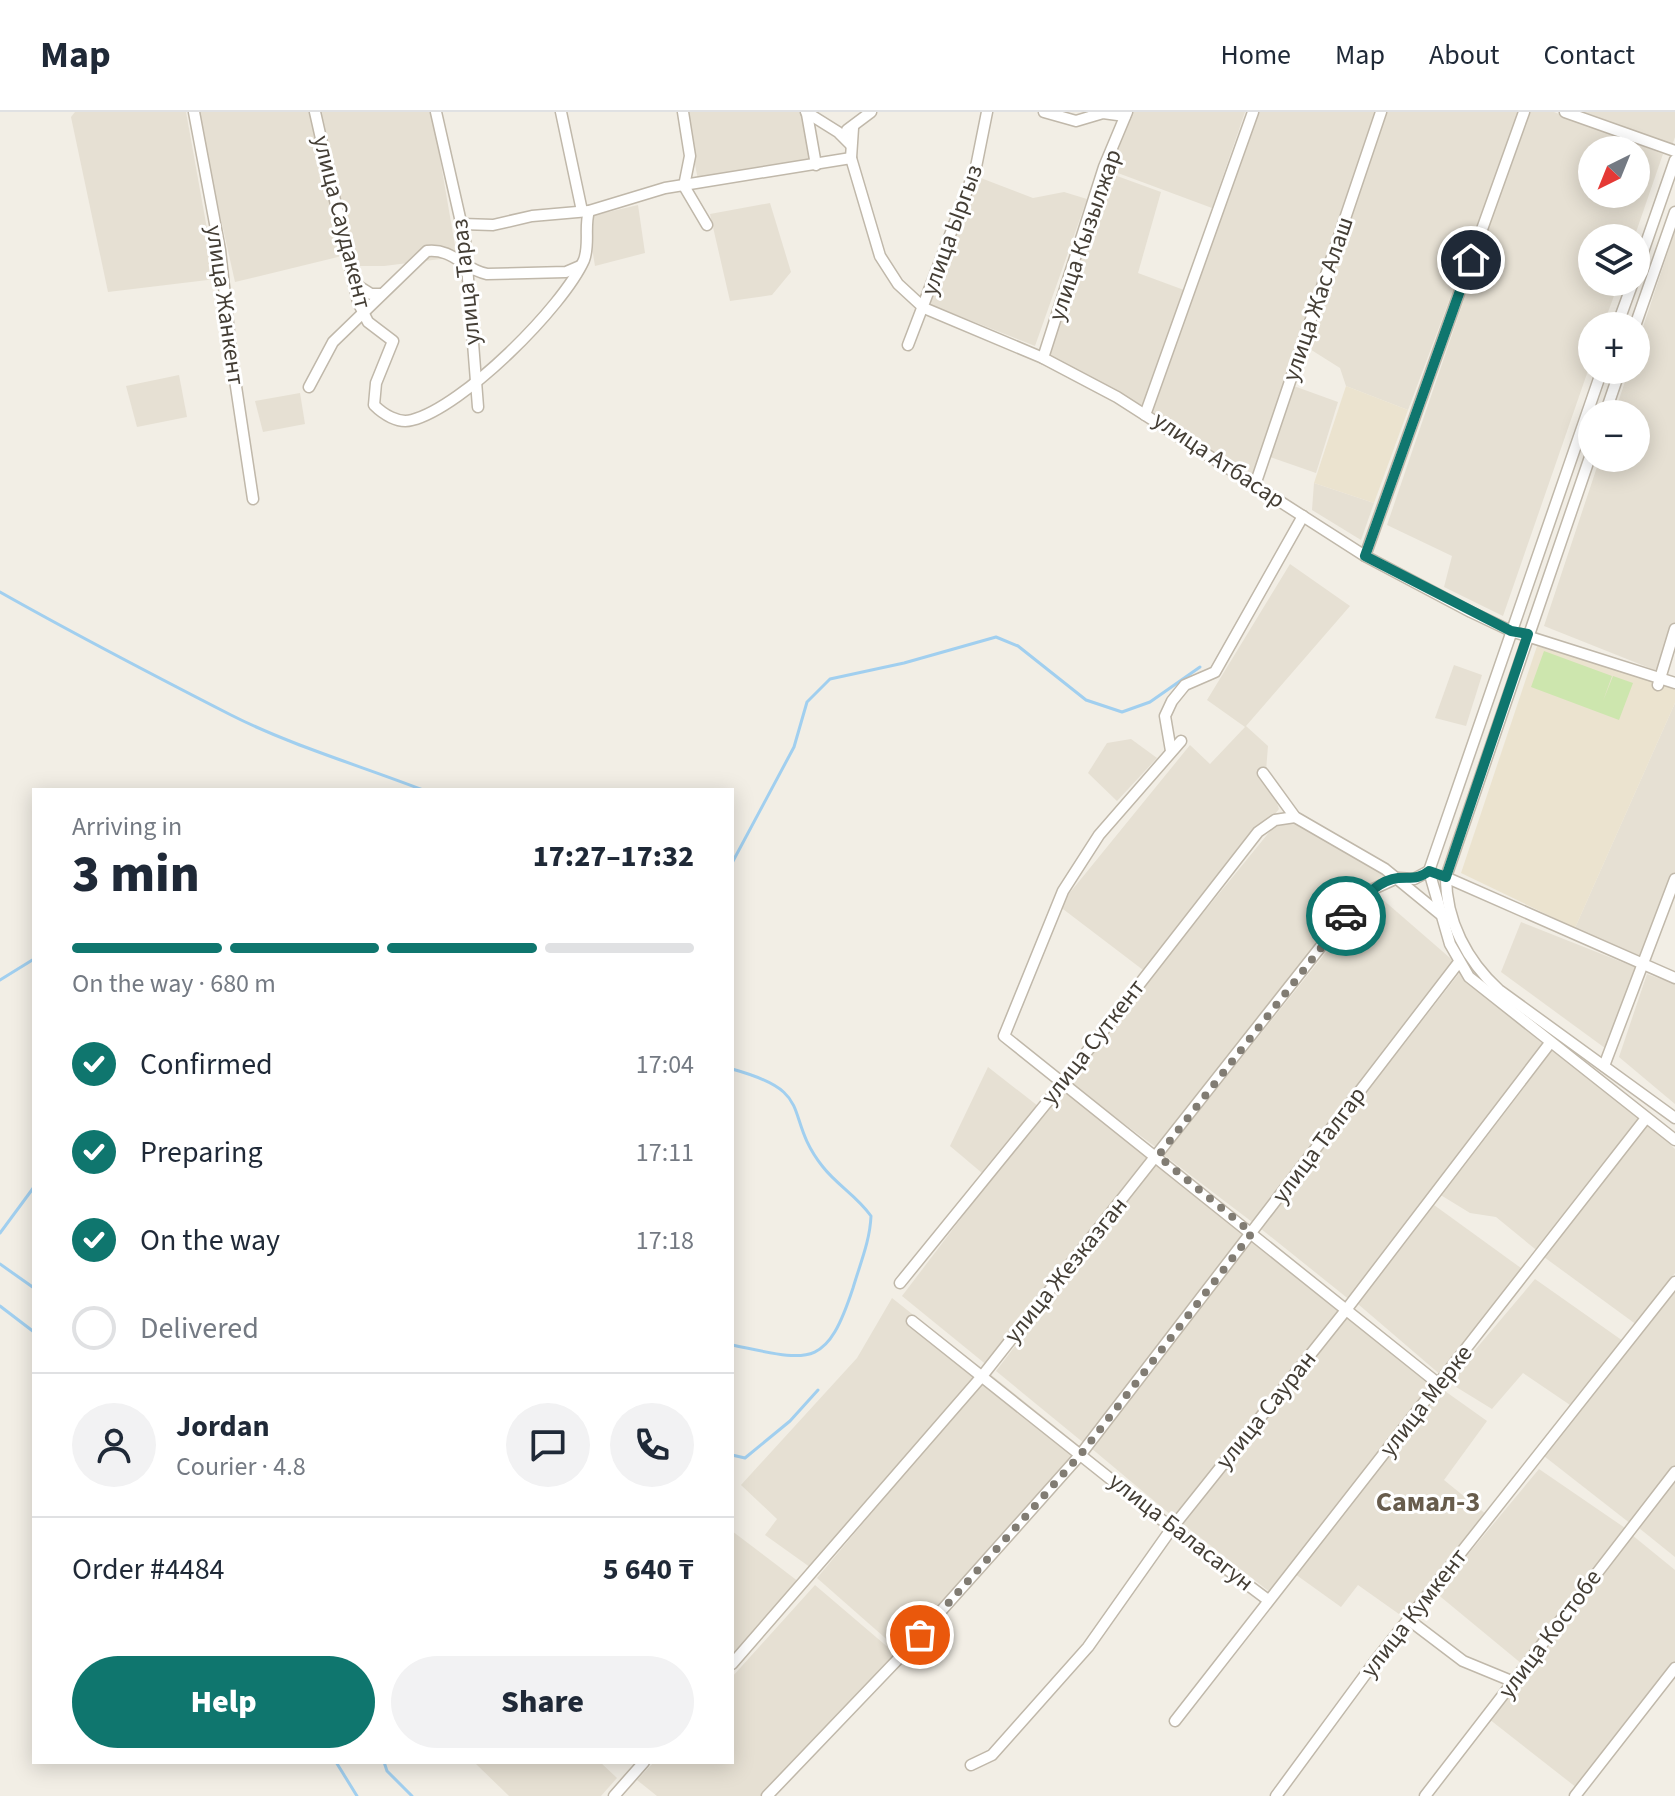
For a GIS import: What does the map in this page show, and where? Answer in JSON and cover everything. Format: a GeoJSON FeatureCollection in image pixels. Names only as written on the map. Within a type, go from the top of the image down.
{"type":"FeatureCollection","features":[{"type":"Feature","properties":{"kind":"street","name":"улица Жанкент"},"geometry":{"type":"LineString","coordinates":[[194,112],[220,250],[232,360],[253,499]]}},
{"type":"Feature","properties":{"kind":"street","name":"улица Саудакент"},"geometry":{"type":"LineString","coordinates":[[315,112],[363,314],[393,341],[374,396],[380,410],[398,421],[412,420],[476,381]]}},
{"type":"Feature","properties":{"kind":"street","name":"улица Тараз"},"geometry":{"type":"LineString","coordinates":[[436,112],[444,161],[462,224],[478,407]]}},
{"type":"Feature","properties":{"kind":"street"},"geometry":{"type":"LineString","coordinates":[[476,381],[511,355],[580,266],[587,249],[585,211],[561,112]]}},
{"type":"Feature","properties":{"kind":"street"},"geometry":{"type":"LineString","coordinates":[[683,112],[690,156],[684,186],[707,225]]}},
{"type":"Feature","properties":{"kind":"street"},"geometry":{"type":"LineString","coordinates":[[806,112],[816,165]]}},
{"type":"Feature","properties":{"kind":"street"},"geometry":{"type":"LineString","coordinates":[[806,112],[838,132],[851,145]]}},
{"type":"Feature","properties":{"kind":"street"},"geometry":{"type":"LineString","coordinates":[[838,132],[853,128],[871,112]]}},
{"type":"Feature","properties":{"kind":"street","name":"улица Ыргыз"},"geometry":{"type":"LineString","coordinates":[[908,345],[976,167],[987,112]]}},
{"type":"Feature","properties":{"kind":"street"},"geometry":{"type":"LineString","coordinates":[[1044,112],[1076,121],[1103,113],[1126,114]]}},
{"type":"Feature","properties":{"kind":"street","name":"улица Атбасар"},"geometry":{"type":"LineString","coordinates":[[1253,112],[1145,415],[1365,556],[1511,631],[1528,634],[1658,681],[1675,683]]}},
{"type":"Feature","properties":{"kind":"street","name":"улица Жас Алаш"},"geometry":{"type":"LineString","coordinates":[[1255,485],[1381,112]]}},
{"type":"Feature","properties":{"kind":"street"},"geometry":{"type":"LineString","coordinates":[[1365,556],[1524,112]]}},
{"type":"Feature","properties":{"kind":"street"},"geometry":{"type":"LineString","coordinates":[[1565,112],[1675,151]]}},
{"type":"Feature","properties":{"kind":"street","name":"улица Кызылжар"},"geometry":{"type":"LineString","coordinates":[[1043,358],[1104,167],[1126,114]]}},
{"type":"Feature","properties":{"kind":"street"},"geometry":{"type":"LineString","coordinates":[[853,128],[851,158],[880,256],[898,284],[924,308],[1043,358],[1145,415]]}},
{"type":"Feature","properties":{"kind":"street"},"geometry":{"type":"LineString","coordinates":[[462,224],[493,225],[532,216],[585,211],[665,188],[851,158]]}},
{"type":"Feature","properties":{"kind":"street"},"geometry":{"type":"LineString","coordinates":[[1650,232],[1675,160]]}},
{"type":"Feature","properties":{"kind":"street"},"geometry":{"type":"LineString","coordinates":[[1640,312],[1675,212]]}},
{"type":"Feature","properties":{"kind":"street"},"geometry":{"type":"LineString","coordinates":[[309,387],[333,342],[380,294],[397,284],[427,251],[445,252],[475,272],[487,274],[566,272],[580,266]]}},
{"type":"Feature","properties":{"kind":"street"},"geometry":{"type":"LineString","coordinates":[[355,284],[371,294],[380,294]]}},
{"type":"Feature","properties":{"kind":"street"},"geometry":{"type":"LineString","coordinates":[[1597,384],[1429,871],[1459,962],[1477,984],[1675,1140]]}},
{"type":"Feature","properties":{"kind":"street"},"geometry":{"type":"LineString","coordinates":[[1585,472],[1446,877],[1448,905],[1476,969],[1499,990],[1675,1118]]}},
{"type":"Feature","properties":{"kind":"street"},"geometry":{"type":"LineString","coordinates":[[1171,751],[1165,716],[1172,701],[1185,685],[1215,672],[1303,516]]}},
{"type":"Feature","properties":{"kind":"street"},"geometry":{"type":"LineString","coordinates":[[1658,681],[1675,629]]}},
{"type":"Feature","properties":{"kind":"street"},"geometry":{"type":"LineString","coordinates":[[1181,741],[1099,835],[1063,891],[1004,1036],[1106,1120],[1158,1156],[1440,1385]]}},
{"type":"Feature","properties":{"kind":"street"},"geometry":{"type":"LineString","coordinates":[[1263,773],[1295,817],[1397,878],[1441,915]]}},
{"type":"Feature","properties":{"kind":"street","name":"улица Суткент"},"geometry":{"type":"LineString","coordinates":[[900,1283],[1258,832],[1275,820],[1295,817]]}},
{"type":"Feature","properties":{"kind":"street"},"geometry":{"type":"LineString","coordinates":[[1429,871],[1675,978]]}},
{"type":"Feature","properties":{"kind":"street","name":"улица Жезказган"},"geometry":{"type":"LineString","coordinates":[[734,1662],[983,1375],[1341,921],[1371,890],[1397,878],[1414,879],[1429,871]]}},
{"type":"Feature","properties":{"kind":"street"},"geometry":{"type":"LineString","coordinates":[[1604,1066],[1675,879]]}},
{"type":"Feature","properties":{"kind":"street","name":"улица Талгар"},"geometry":{"type":"LineString","coordinates":[[767,1796],[900,1657],[1081,1454],[1459,962]]}},
{"type":"Feature","properties":{"kind":"street","name":"улица Сауран"},"geometry":{"type":"LineString","coordinates":[[971,1765],[992,1755],[1088,1647],[1172,1528],[1346,1310],[1550,1043]]}},
{"type":"Feature","properties":{"kind":"street","name":"улица Мерке"},"geometry":{"type":"LineString","coordinates":[[1175,1721],[1646,1118]]}},
{"type":"Feature","properties":{"kind":"street","name":"улица Кумкент"},"geometry":{"type":"LineString","coordinates":[[1276,1796],[1409,1620],[1675,1282]]}},
{"type":"Feature","properties":{"kind":"street","name":"улица Баласагун"},"geometry":{"type":"LineString","coordinates":[[912,1321],[1172,1528],[1268,1600]]}},
{"type":"Feature","properties":{"kind":"street","name":"улица Костобе"},"geometry":{"type":"LineString","coordinates":[[1425,1796],[1675,1472]]}},
{"type":"Feature","properties":{"kind":"street"},"geometry":{"type":"LineString","coordinates":[[1409,1620],[1463,1661],[1514,1682]]}},
{"type":"Feature","properties":{"kind":"street"},"geometry":{"type":"LineString","coordinates":[[1575,1796],[1675,1668]]}},
{"type":"Feature","properties":{"kind":"street"},"geometry":{"type":"LineString","coordinates":[[614,1796],[642,1764]]}},
{"type":"Feature","properties":{"kind":"shaded area"},"geometry":{"type":"Polygon","coordinates":[[[75,112],[186,112],[216,279],[108,292],[71,117],[75,112]]]}},
{"type":"Feature","properties":{"kind":"shaded area"},"geometry":{"type":"Polygon","coordinates":[[[197,112],[313,112],[342,256],[235,282],[197,112]]]}},
{"type":"Feature","properties":{"kind":"shaded area"},"geometry":{"type":"Polygon","coordinates":[[[320,112],[432,112],[457,257],[384,266],[351,266],[320,112]]]}},
{"type":"Feature","properties":{"kind":"shaded area"},"geometry":{"type":"Polygon","coordinates":[[[685,112],[801,112],[810,160],[698,180],[685,112]]]}},
{"type":"Feature","properties":{"kind":"shaded area"},"geometry":{"type":"Polygon","coordinates":[[[1128,112],[1245,112],[1212,208],[1107,169],[1128,112]]]}},
{"type":"Feature","properties":{"kind":"shaded area"},"geometry":{"type":"Polygon","coordinates":[[[1252,112],[1377,112],[1255,481],[1150,413],[1252,112]]]}},
{"type":"Feature","properties":{"kind":"shaded area"},"geometry":{"type":"Polygon","coordinates":[[[1383,112],[1520,112],[1408,410],[1346,386],[1340,368],[1305,346],[1383,112]]]}},
{"type":"Feature","properties":{"kind":"shaded area"},"geometry":{"type":"Polygon","coordinates":[[[1528,112],[1554,112],[1616,136],[1578,136],[1578,208],[1644,208],[1639,224],[1578,224],[1578,296],[1614,296],[1608,312],[1578,312],[1578,384],[1583,384],[1503,616],[1444,587],[1452,556],[1387,525],[1528,112]]]}},
{"type":"Feature","properties":{"kind":"shaded area"},"geometry":{"type":"Polygon","coordinates":[[[1573,112],[1675,112],[1672,146],[1573,112]]]}},
{"type":"Feature","properties":{"kind":"shaded area"},"geometry":{"type":"Polygon","coordinates":[[[1650,149],[1663,154],[1650,192],[1650,149]]]}},
{"type":"Feature","properties":{"kind":"shaded area"},"geometry":{"type":"Polygon","coordinates":[[[1106,172],[1161,192],[1138,273],[1184,290],[1142,408],[1045,356],[1106,172]]]}},
{"type":"Feature","properties":{"kind":"shaded area"},"geometry":{"type":"Polygon","coordinates":[[[973,175],[1033,198],[1064,192],[1087,199],[1035,346],[929,304],[973,175]]]}},
{"type":"Feature","properties":{"kind":"shaded area"},"geometry":{"type":"Polygon","coordinates":[[[770,203],[791,272],[772,295],[730,301],[710,214],[770,203]]]}},
{"type":"Feature","properties":{"kind":"shaded area"},"geometry":{"type":"Polygon","coordinates":[[[638,205],[645,253],[595,266],[587,217],[638,205]]]}},
{"type":"Feature","properties":{"kind":"shaded area"},"geometry":{"type":"Polygon","coordinates":[[[1675,231],[1675,626],[1657,671],[1544,626],[1595,472],[1650,472],[1650,400],[1619,400],[1624,384],[1650,384],[1648,312],[1675,231]]]}},
{"type":"Feature","properties":{"kind":"shaded area"},"geometry":{"type":"Polygon","coordinates":[[[179,375],[187,417],[137,427],[126,386],[179,375]]]}},
{"type":"Feature","properties":{"kind":"shaded area"},"geometry":{"type":"Polygon","coordinates":[[[1291,385],[1338,402],[1316,473],[1270,457],[1291,385]]]}},
{"type":"Feature","properties":{"kind":"shaded area"},"geometry":{"type":"Polygon","coordinates":[[[1346,386],[1408,410],[1374,503],[1314,483],[1346,386]]]}},
{"type":"Feature","properties":{"kind":"shaded area"},"geometry":{"type":"Polygon","coordinates":[[[300,393],[305,424],[263,432],[255,401],[300,393]]]}},
{"type":"Feature","properties":{"kind":"shaded area"},"geometry":{"type":"Polygon","coordinates":[[[1314,483],[1374,503],[1361,540],[1312,510],[1314,483]]]}},
{"type":"Feature","properties":{"kind":"shaded area"},"geometry":{"type":"Polygon","coordinates":[[[1290,564],[1350,606],[1246,726],[1268,746],[1266,771],[1279,809],[1147,973],[1059,906],[1190,745],[1210,764],[1245,727],[1207,700],[1290,564]]]}},
{"type":"Feature","properties":{"kind":"shaded area"},"geometry":{"type":"Polygon","coordinates":[[[1537,646],[1675,688],[1675,703],[1575,928],[1461,873],[1537,646]]]}},
{"type":"Feature","properties":{"kind":"shaded area"},"geometry":{"type":"Polygon","coordinates":[[[1454,665],[1482,675],[1466,726],[1435,718],[1454,665]]]}},
{"type":"Feature","properties":{"kind":"shaded area"},"geometry":{"type":"Polygon","coordinates":[[[1675,703],[1675,879],[1645,958],[1575,928],[1675,703]]]}},
{"type":"Feature","properties":{"kind":"shaded area"},"geometry":{"type":"Polygon","coordinates":[[[1131,739],[1157,758],[1117,801],[1088,773],[1107,743],[1131,739]]]}},
{"type":"Feature","properties":{"kind":"shaded area"},"geometry":{"type":"Polygon","coordinates":[[[1284,814],[1387,874],[1365,891],[1161,1151],[1066,1081],[1284,814]]]}},
{"type":"Feature","properties":{"kind":"shaded area"},"geometry":{"type":"Polygon","coordinates":[[[1374,892],[1457,964],[1256,1225],[1164,1155],[1374,892]]]}},
{"type":"Feature","properties":{"kind":"shaded area"},"geometry":{"type":"Polygon","coordinates":[[[1521,922],[1637,968],[1609,1051],[1501,972],[1521,922]]]}},
{"type":"Feature","properties":{"kind":"shaded area"},"geometry":{"type":"Polygon","coordinates":[[[1461,971],[1544,1045],[1351,1301],[1260,1228],[1461,971]]]}},
{"type":"Feature","properties":{"kind":"shaded area"},"geometry":{"type":"Polygon","coordinates":[[[1647,974],[1675,984],[1675,1104],[1619,1057],[1647,974]]]}},
{"type":"Feature","properties":{"kind":"shaded area"},"geometry":{"type":"Polygon","coordinates":[[[1553,1049],[1642,1120],[1540,1253],[1496,1217],[1470,1213],[1439,1194],[1553,1049]]]}},
{"type":"Feature","properties":{"kind":"shaded area"},"geometry":{"type":"Polygon","coordinates":[[[988,1067],[1038,1106],[982,1173],[950,1146],[988,1067]]]}},
{"type":"Feature","properties":{"kind":"shaded area"},"geometry":{"type":"Polygon","coordinates":[[[1061,1087],[1157,1154],[988,1366],[902,1296],[1061,1087]]]}},
{"type":"Feature","properties":{"kind":"shaded area"},"geometry":{"type":"Polygon","coordinates":[[[1648,1123],[1675,1149],[1675,1273],[1637,1325],[1544,1257],[1648,1123]]]}},
{"type":"Feature","properties":{"kind":"shaded area"},"geometry":{"type":"Polygon","coordinates":[[[1161,1156],[1252,1229],[1085,1444],[996,1371],[1161,1156]]]}},
{"type":"Feature","properties":{"kind":"shaded area"},"geometry":{"type":"Polygon","coordinates":[[[1434,1205],[1525,1271],[1442,1376],[1358,1304],[1434,1205]]]}},
{"type":"Feature","properties":{"kind":"shaded area"},"geometry":{"type":"Polygon","coordinates":[[[1257,1232],[1346,1304],[1177,1520],[1091,1448],[1257,1232]]]}},
{"type":"Feature","properties":{"kind":"shaded area"},"geometry":{"type":"Polygon","coordinates":[[[1535,1279],[1623,1341],[1573,1407],[1523,1373],[1492,1409],[1448,1382],[1535,1279]]]}},
{"type":"Feature","properties":{"kind":"shaded area"},"geometry":{"type":"Polygon","coordinates":[[[1675,1292],[1675,1468],[1631,1524],[1544,1456],[1675,1292]]]}},
{"type":"Feature","properties":{"kind":"shaded area"},"geometry":{"type":"Polygon","coordinates":[[[892,1298],[983,1370],[814,1570],[765,1535],[777,1519],[741,1485],[857,1358],[892,1298]]]}},
{"type":"Feature","properties":{"kind":"shaded area"},"geometry":{"type":"Polygon","coordinates":[[[1351,1309],[1436,1385],[1271,1593],[1183,1524],[1351,1309]]]}},
{"type":"Feature","properties":{"kind":"shaded area"},"geometry":{"type":"Polygon","coordinates":[[[989,1373],[1082,1448],[900,1651],[817,1578],[989,1373]]]}},
{"type":"Feature","properties":{"kind":"shaded area"},"geometry":{"type":"Polygon","coordinates":[[[1442,1389],[1487,1421],[1444,1480],[1487,1515],[1406,1619],[1358,1585],[1341,1607],[1295,1574],[1442,1389]]]}},
{"type":"Feature","properties":{"kind":"shaded area"},"geometry":{"type":"Polygon","coordinates":[[[1539,1469],[1628,1530],[1522,1664],[1436,1593],[1539,1469]]]}},
{"type":"Feature","properties":{"kind":"shaded area"},"geometry":{"type":"Polygon","coordinates":[[[1675,1482],[1675,1557],[1639,1528],[1675,1482]]]}},
{"type":"Feature","properties":{"kind":"shaded area"},"geometry":{"type":"Polygon","coordinates":[[[734,1533],[799,1582],[734,1658],[734,1533]]]}},
{"type":"Feature","properties":{"kind":"shaded area"},"geometry":{"type":"Polygon","coordinates":[[[1632,1535],[1675,1570],[1675,1664],[1577,1788],[1489,1719],[1632,1535]]]}},
{"type":"Feature","properties":{"kind":"shaded area"},"geometry":{"type":"Polygon","coordinates":[[[815,1585],[897,1655],[765,1796],[657,1796],[637,1780],[652,1764],[734,1764],[734,1675],[815,1585]]]}},
{"type":"Feature","properties":{"kind":"shaded area"},"geometry":{"type":"Polygon","coordinates":[[[476,1764],[602,1764],[617,1778],[601,1796],[509,1796],[476,1764]]]}},
{"type":"Feature","properties":{"kind":"green space"},"geometry":{"type":"Polygon","coordinates":[[[1544,651],[1612,676],[1603,701],[1613,676],[1633,683],[1619,720],[1531,687],[1544,651]]]}},
{"type":"Feature","properties":{"kind":"waterway"},"geometry":{"type":"LineString","coordinates":[[0,592],[254,726],[417,788]]}},
{"type":"Feature","properties":{"kind":"waterway"},"geometry":{"type":"LineString","coordinates":[[734,859],[794,747],[807,702],[830,679],[904,663],[996,637],[1018,646],[1086,700],[1122,712],[1150,702],[1200,667]]}},
{"type":"Feature","properties":{"kind":"waterway"},"geometry":{"type":"LineString","coordinates":[[0,980],[32,960]]}},
{"type":"Feature","properties":{"kind":"waterway"},"geometry":{"type":"LineString","coordinates":[[734,1070],[777,1087],[788,1097],[803,1133],[823,1167],[871,1216],[867,1243],[853,1288],[834,1334],[823,1346],[812,1353],[797,1356],[734,1345]]}},
{"type":"Feature","properties":{"kind":"waterway"},"geometry":{"type":"LineString","coordinates":[[0,1233],[32,1190]]}},
{"type":"Feature","properties":{"kind":"waterway"},"geometry":{"type":"LineString","coordinates":[[0,1264],[32,1287]]}},
{"type":"Feature","properties":{"kind":"waterway"},"geometry":{"type":"LineString","coordinates":[[0,1306],[32,1330]]}},
{"type":"Feature","properties":{"kind":"waterway"},"geometry":{"type":"LineString","coordinates":[[734,1455],[745,1458],[790,1421],[818,1390]]}},
{"type":"Feature","properties":{"kind":"waterway"},"geometry":{"type":"LineString","coordinates":[[337,1764],[357,1796]]}},
{"type":"Feature","properties":{"kind":"waterway"},"geometry":{"type":"LineString","coordinates":[[385,1764],[387,1771],[412,1796]]}},
{"type":"Feature","properties":{"kind":"way so far"},"geometry":{"type":"LineString","coordinates":[[920,1635],[1081,1454],[1252,1233],[1158,1156],[1346,916]]}},
{"type":"Feature","properties":{"kind":"district","name":"Самал-3"},"geometry":{"type":"Point","coordinates":[1428,1502]}},
{"type":"Feature","properties":{"kind":"route"},"geometry":{"type":"LineString","coordinates":[[1346,916],[1371,890],[1397,878],[1414,879],[1429,871],[1446,877],[1528,634],[1511,631],[1471,612],[1365,556],[1471,260]]}}]}
